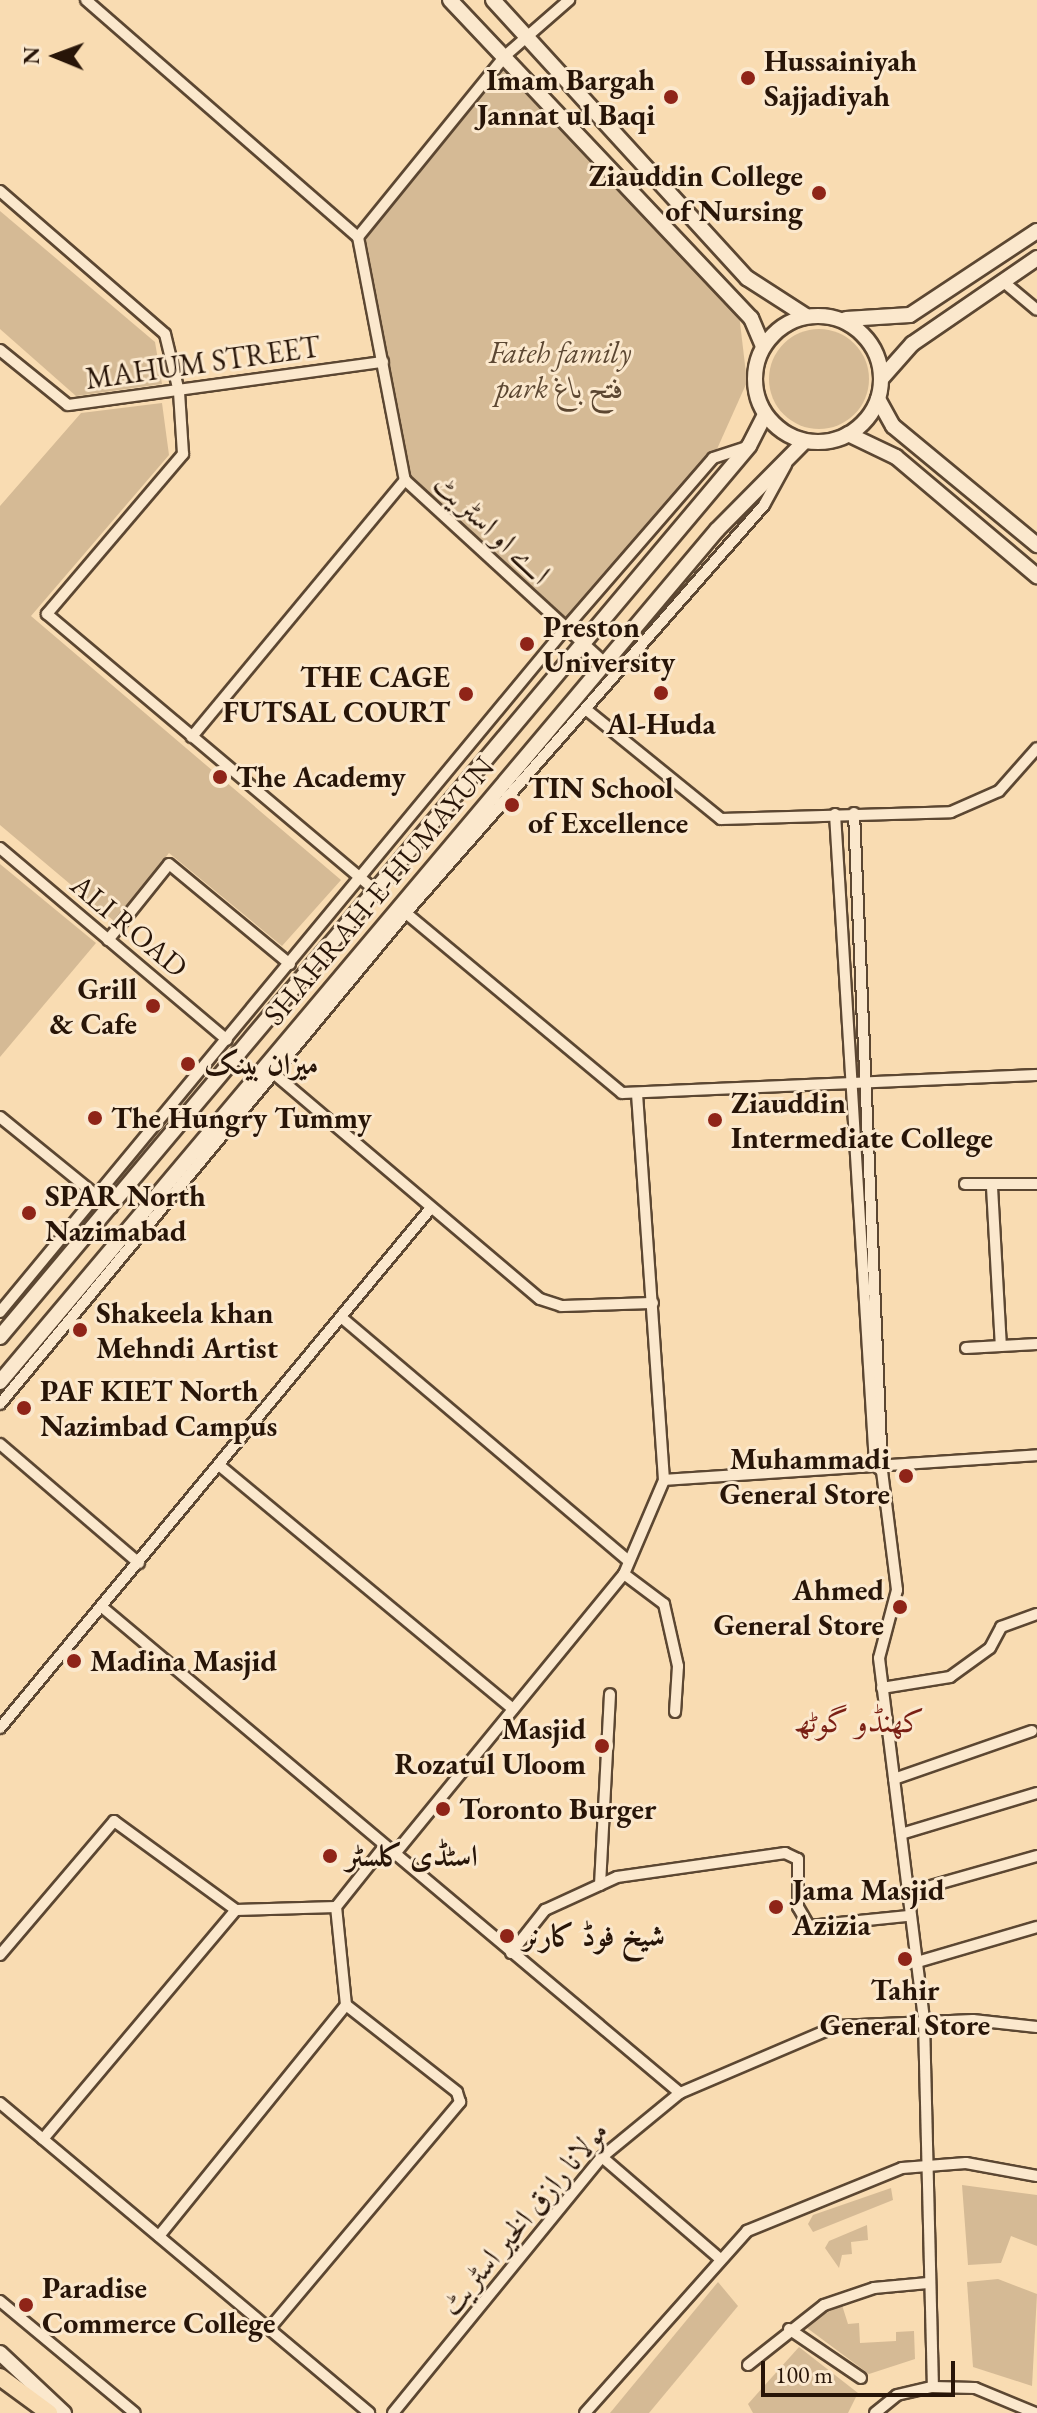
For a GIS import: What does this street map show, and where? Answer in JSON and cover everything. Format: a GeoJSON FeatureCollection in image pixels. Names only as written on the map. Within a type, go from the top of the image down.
{"type":"FeatureCollection","features":[{"type":"Feature","properties":{"kind":"main road"},"geometry":{"type":"LineString","coordinates":[[450,0],[506,55],[751,318],[763,346],[754,381],[765,415],[805,441],[848,434],[896,457],[1037,576]]}},
{"type":"Feature","properties":{"kind":"main road"},"geometry":{"type":"LineString","coordinates":[[493,0],[747,278],[806,316],[842,319],[910,315],[1037,231]]}},
{"type":"Feature","properties":{"kind":"main road"},"geometry":{"type":"LineString","coordinates":[[881,379],[912,344],[1006,284],[1037,258]]}},
{"type":"Feature","properties":{"kind":"main road"},"geometry":{"type":"LineString","coordinates":[[763,346],[806,316]]}},
{"type":"Feature","properties":{"kind":"main road"},"geometry":{"type":"LineString","coordinates":[[842,319],[869,341],[881,379],[878,399],[848,434]]}},
{"type":"Feature","properties":{"kind":"main road"},"geometry":{"type":"LineString","coordinates":[[878,399],[893,426],[1037,545]]}},
{"type":"Feature","properties":{"kind":"main road","name":"SHAHRAH-E-HUMAYUN"},"geometry":{"type":"LineString","coordinates":[[0,1337],[112,1208],[749,446],[765,415]]}},
{"type":"Feature","properties":{"kind":"main road","name":"SHAHRAH-E-HUMAYUN"},"geometry":{"type":"LineString","coordinates":[[0,1382],[717,530],[805,441]]}},
{"type":"Feature","properties":{"kind":"main road"},"geometry":{"type":"LineString","coordinates":[[0,2353],[64,2413]]}},
{"type":"Feature","properties":{"kind":"main road"},"geometry":{"type":"LineString","coordinates":[[0,2377],[49,2413]]}},
{"type":"Feature","properties":{"kind":"street"},"geometry":{"type":"LineString","coordinates":[[86,0],[358,237],[405,480],[192,737]]}},
{"type":"Feature","properties":{"kind":"street"},"geometry":{"type":"LineString","coordinates":[[358,237],[506,55],[569,0]]}},
{"type":"Feature","properties":{"kind":"street"},"geometry":{"type":"LineString","coordinates":[[0,191],[165,334],[179,392],[183,454],[47,614],[375,890]]}},
{"type":"Feature","properties":{"kind":"street"},"geometry":{"type":"LineString","coordinates":[[1006,284],[1037,310]]}},
{"type":"Feature","properties":{"kind":"street","name":"MAHUM STREET"},"geometry":{"type":"LineString","coordinates":[[0,350],[68,405],[383,362]]}},
{"type":"Feature","properties":{"kind":"street"},"geometry":{"type":"LineString","coordinates":[[0,1312],[361,880],[565,629],[713,458],[749,446]]}},
{"type":"Feature","properties":{"kind":"street"},"geometry":{"type":"LineString","coordinates":[[0,1404],[278,1077],[406,913],[588,711],[764,505],[791,456]]}},
{"type":"Feature","properties":{"kind":"street","name":"اے او اسٹریٹ"},"geometry":{"type":"LineString","coordinates":[[405,480],[605,663]]}},
{"type":"Feature","properties":{"kind":"street"},"geometry":{"type":"LineString","coordinates":[[588,711],[721,819],[974,806],[1037,748]]}},
{"type":"Feature","properties":{"kind":"street"},"geometry":{"type":"LineString","coordinates":[[854,813],[871,1082],[881,1467]]}},
{"type":"Feature","properties":{"kind":"street"},"geometry":{"type":"LineString","coordinates":[[835,814],[881,1467],[897,1590],[895,1615],[882,1634],[882,1688],[908,1916],[924,2021],[924,2165],[933,2387]]}},
{"type":"Feature","properties":{"kind":"street","name":"ALI ROAD"},"geometry":{"type":"LineString","coordinates":[[0,848],[227,1040]]}},
{"type":"Feature","properties":{"kind":"street"},"geometry":{"type":"LineString","coordinates":[[108,940],[169,864],[290,964]]}},
{"type":"Feature","properties":{"kind":"street"},"geometry":{"type":"LineString","coordinates":[[406,913],[609,1085],[637,1096],[1037,1075]]}},
{"type":"Feature","properties":{"kind":"street"},"geometry":{"type":"LineString","coordinates":[[278,1077],[431,1208],[550,1304],[653,1303]]}},
{"type":"Feature","properties":{"kind":"street"},"geometry":{"type":"LineString","coordinates":[[393,1856],[624,1574],[664,1480],[637,1096]]}},
{"type":"Feature","properties":{"kind":"street"},"geometry":{"type":"LineString","coordinates":[[0,1117],[112,1208]]}},
{"type":"Feature","properties":{"kind":"street"},"geometry":{"type":"LineString","coordinates":[[965,1184],[992,1187],[1037,1184]]}},
{"type":"Feature","properties":{"kind":"street"},"geometry":{"type":"LineString","coordinates":[[992,1187],[1001,1346]]}},
{"type":"Feature","properties":{"kind":"street"},"geometry":{"type":"LineString","coordinates":[[0,1728],[431,1208]]}},
{"type":"Feature","properties":{"kind":"street"},"geometry":{"type":"LineString","coordinates":[[341,1317],[629,1561]]}},
{"type":"Feature","properties":{"kind":"street"},"geometry":{"type":"LineString","coordinates":[[966,1348],[1037,1344]]}},
{"type":"Feature","properties":{"kind":"street"},"geometry":{"type":"LineString","coordinates":[[0,1444],[139,1563]]}},
{"type":"Feature","properties":{"kind":"street"},"geometry":{"type":"LineString","coordinates":[[664,1480],[1037,1455]]}},
{"type":"Feature","properties":{"kind":"street"},"geometry":{"type":"LineString","coordinates":[[219,1465],[513,1709]]}},
{"type":"Feature","properties":{"kind":"street"},"geometry":{"type":"LineString","coordinates":[[624,1574],[664,1604],[678,1666],[675,1712]]}},
{"type":"Feature","properties":{"kind":"street"},"geometry":{"type":"LineString","coordinates":[[102,1607],[383,1848],[680,2093]]}},
{"type":"Feature","properties":{"kind":"street"},"geometry":{"type":"LineString","coordinates":[[882,1688],[950,1677],[990,1648],[1001,1627],[1037,1614]]}},
{"type":"Feature","properties":{"kind":"street"},"geometry":{"type":"LineString","coordinates":[[600,1885],[610,1694]]}},
{"type":"Feature","properties":{"kind":"street"},"geometry":{"type":"LineString","coordinates":[[894,1779],[1032,1731]]}},
{"type":"Feature","properties":{"kind":"street"},"geometry":{"type":"LineString","coordinates":[[901,1834],[1037,1793]]}},
{"type":"Feature","properties":{"kind":"street"},"geometry":{"type":"LineString","coordinates":[[0,1955],[114,1821],[236,1910],[336,1907]]}},
{"type":"Feature","properties":{"kind":"street"},"geometry":{"type":"LineString","coordinates":[[159,2236],[346,2005],[336,1907],[383,1848]]}},
{"type":"Feature","properties":{"kind":"street"},"geometry":{"type":"LineString","coordinates":[[511,1953],[545,1910],[600,1885],[687,1864],[795,1853],[798,1907],[809,1926],[908,1916]]}},
{"type":"Feature","properties":{"kind":"street"},"geometry":{"type":"LineString","coordinates":[[906,1893],[1037,1856]]}},
{"type":"Feature","properties":{"kind":"street"},"geometry":{"type":"LineString","coordinates":[[43,2139],[236,1910]]}},
{"type":"Feature","properties":{"kind":"street"},"geometry":{"type":"LineString","coordinates":[[914,1963],[1037,1927]]}},
{"type":"Feature","properties":{"kind":"street"},"geometry":{"type":"LineString","coordinates":[[269,2329],[460,2102],[457,2092],[346,2005]]}},
{"type":"Feature","properties":{"kind":"street","name":"مولانا رازق الخیر اسٹریٹ"},"geometry":{"type":"LineString","coordinates":[[393,2413],[602,2157],[680,2093],[737,2062],[837,2026],[924,2021],[1037,2027]]}},
{"type":"Feature","properties":{"kind":"street"},"geometry":{"type":"LineString","coordinates":[[0,2103],[369,2413]]}},
{"type":"Feature","properties":{"kind":"street"},"geometry":{"type":"LineString","coordinates":[[602,2157],[719,2258]]}},
{"type":"Feature","properties":{"kind":"street"},"geometry":{"type":"LineString","coordinates":[[585,2413],[719,2258],[747,2231],[800,2204],[924,2165],[966,2163],[1037,2176]]}},
{"type":"Feature","properties":{"kind":"street"},"geometry":{"type":"LineString","coordinates":[[748,2365],[789,2329],[849,2294],[928,2283]]}},
{"type":"Feature","properties":{"kind":"street"},"geometry":{"type":"LineString","coordinates":[[0,2301],[135,2413]]}},
{"type":"Feature","properties":{"kind":"street"},"geometry":{"type":"LineString","coordinates":[[789,2329],[861,2378]]}},
{"type":"Feature","properties":{"kind":"street"},"geometry":{"type":"LineString","coordinates":[[875,2413],[897,2395],[933,2387],[975,2388],[1035,2413]]}},
{"type":"Feature","properties":{"kind":"green space","name":"Fateh family park فتح باغ"},"geometry":{"type":"Polygon","coordinates":[[[506,55],[739,314],[747,382],[713,458],[565,629],[405,480],[361,232],[506,55]]]}},
{"type":"Feature","properties":{"kind":"green space"},"geometry":{"type":"Polygon","coordinates":[[[0,211],[155,342],[162,384],[76,396],[0,329],[0,211]]]}},
{"type":"Feature","properties":{"kind":"green space"},"geometry":{"type":"Polygon","coordinates":[[[819,329],[838,333],[855,343],[865,360],[869,379],[865,398],[855,415],[838,425],[819,429],[800,425],[783,415],[773,398],[769,379],[773,360],[783,343],[800,333],[819,329]]]}},
{"type":"Feature","properties":{"kind":"green space"},"geometry":{"type":"Polygon","coordinates":[[[162,403],[169,455],[31,616],[341,880],[282,946],[169,853],[114,921],[0,825],[0,506],[81,413],[162,403]]]}},
{"type":"Feature","properties":{"kind":"green space"},"geometry":{"type":"Polygon","coordinates":[[[0,864],[96,943],[0,1057],[0,864]]]}},
{"type":"Feature","properties":{"kind":"green space"},"geometry":{"type":"Polygon","coordinates":[[[962,2185],[1037,2195],[1037,2246],[1011,2236],[1001,2263],[968,2265],[962,2185]]]}},
{"type":"Feature","properties":{"kind":"green space"},"geometry":{"type":"Polygon","coordinates":[[[891,2188],[893,2200],[813,2232],[808,2224],[813,2215],[891,2188]]]}},
{"type":"Feature","properties":{"kind":"green space"},"geometry":{"type":"Polygon","coordinates":[[[867,2225],[868,2240],[851,2242],[852,2254],[842,2255],[839,2268],[825,2248],[829,2241],[867,2225]]]}},
{"type":"Feature","properties":{"kind":"green space"},"geometry":{"type":"Polygon","coordinates":[[[998,2279],[1037,2294],[1032,2386],[973,2367],[967,2282],[998,2279]]]}},
{"type":"Feature","properties":{"kind":"green space"},"geometry":{"type":"Polygon","coordinates":[[[718,2282],[738,2306],[649,2413],[610,2413],[718,2282]]]}},
{"type":"Feature","properties":{"kind":"green space"},"geometry":{"type":"Polygon","coordinates":[[[842,2305],[848,2324],[859,2323],[860,2343],[896,2341],[896,2332],[914,2331],[915,2359],[869,2374],[803,2325],[842,2305]]]}},
{"type":"Feature","properties":{"kind":"green space"},"geometry":{"type":"Polygon","coordinates":[[[799,2347],[858,2393],[848,2413],[753,2413],[748,2404],[799,2347]]]}},
{"type":"Feature","properties":{"kind":"place","name":"Hussainiyah Sajjadiyah"},"geometry":{"type":"Point","coordinates":[748,78]}},
{"type":"Feature","properties":{"kind":"place","name":"Imam Bargah Jannat ul Baqi"},"geometry":{"type":"Point","coordinates":[671,97]}},
{"type":"Feature","properties":{"kind":"place","name":"Ziauddin College of Nursing"},"geometry":{"type":"Point","coordinates":[819,193]}},
{"type":"Feature","properties":{"kind":"place","name":"Preston University"},"geometry":{"type":"Point","coordinates":[527,644]}},
{"type":"Feature","properties":{"kind":"place","name":"Al-Huda"},"geometry":{"type":"Point","coordinates":[661,693]}},
{"type":"Feature","properties":{"kind":"place","name":"THE CAGE FUTSAL COURT"},"geometry":{"type":"Point","coordinates":[466,694]}},
{"type":"Feature","properties":{"kind":"place","name":"The Academy"},"geometry":{"type":"Point","coordinates":[220,777]}},
{"type":"Feature","properties":{"kind":"place","name":"TIN School of Excellence"},"geometry":{"type":"Point","coordinates":[512,805]}},
{"type":"Feature","properties":{"kind":"place","name":"Grill & Cafe"},"geometry":{"type":"Point","coordinates":[153,1006]}},
{"type":"Feature","properties":{"kind":"place","name":"میزان بینک"},"geometry":{"type":"Point","coordinates":[188,1064]}},
{"type":"Feature","properties":{"kind":"place","name":"The Hungry Tummy"},"geometry":{"type":"Point","coordinates":[95,1118]}},
{"type":"Feature","properties":{"kind":"place","name":"Ziauddin Intermediate College"},"geometry":{"type":"Point","coordinates":[715,1120]}},
{"type":"Feature","properties":{"kind":"place","name":"SPAR North Nazimabad"},"geometry":{"type":"Point","coordinates":[29,1213]}},
{"type":"Feature","properties":{"kind":"place","name":"Shakeela khan Mehndi Artist"},"geometry":{"type":"Point","coordinates":[80,1330]}},
{"type":"Feature","properties":{"kind":"place","name":"PAF KIET North Nazimbad Campus"},"geometry":{"type":"Point","coordinates":[24,1408]}},
{"type":"Feature","properties":{"kind":"place","name":"Muhammadi General Store"},"geometry":{"type":"Point","coordinates":[906,1476]}},
{"type":"Feature","properties":{"kind":"place","name":"Ahmed General Store"},"geometry":{"type":"Point","coordinates":[900,1607]}},
{"type":"Feature","properties":{"kind":"place","name":"Madina Masjid"},"geometry":{"type":"Point","coordinates":[74,1661]}},
{"type":"Feature","properties":{"kind":"place","name":"Masjid Rozatul Uloom"},"geometry":{"type":"Point","coordinates":[602,1746]}},
{"type":"Feature","properties":{"kind":"place","name":"Toronto Burger"},"geometry":{"type":"Point","coordinates":[443,1809]}},
{"type":"Feature","properties":{"kind":"place","name":"اسٹڈی کلسٹر"},"geometry":{"type":"Point","coordinates":[330,1856]}},
{"type":"Feature","properties":{"kind":"place","name":"Jama Masjid Azizia"},"geometry":{"type":"Point","coordinates":[776,1907]}},
{"type":"Feature","properties":{"kind":"place","name":"شیخ فوڈ کارنر"},"geometry":{"type":"Point","coordinates":[507,1936]}},
{"type":"Feature","properties":{"kind":"place","name":"Tahir General Store"},"geometry":{"type":"Point","coordinates":[905,1959]}},
{"type":"Feature","properties":{"kind":"place","name":"Paradise Commerce College"},"geometry":{"type":"Point","coordinates":[26,2305]}},
{"type":"Feature","properties":{"kind":"district","name":"کھنڈو گوٹھ"},"geometry":{"type":"Point","coordinates":[859,1721]}}]}
